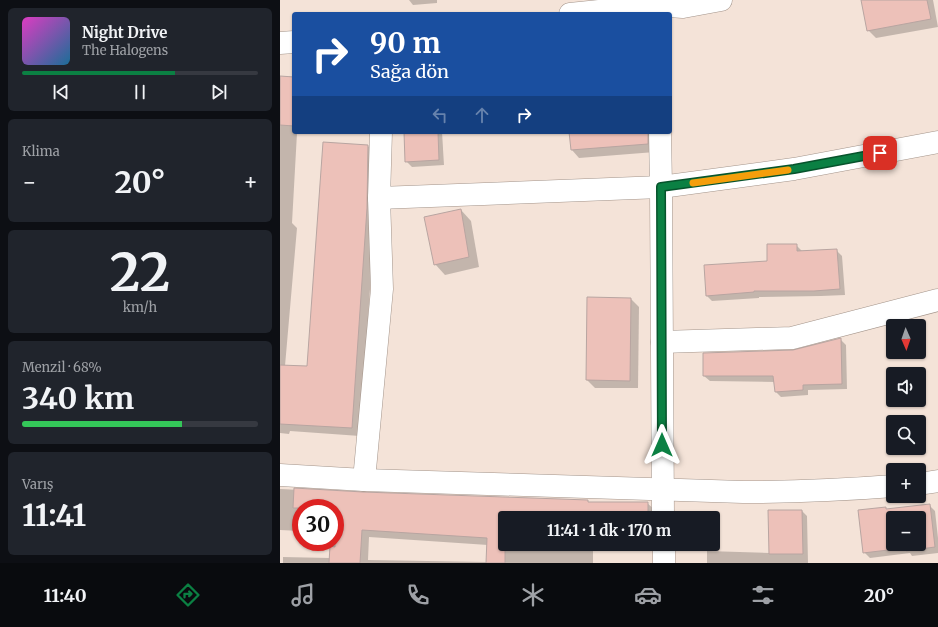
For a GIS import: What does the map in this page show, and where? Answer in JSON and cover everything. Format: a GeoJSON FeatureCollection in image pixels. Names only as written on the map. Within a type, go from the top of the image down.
{"type":"FeatureCollection","features":[{"type":"Feature","properties":{"kind":"street"},"geometry":{"type":"LineString","coordinates":[[590,12],[658,5],[683,7],[721,0]]}},
{"type":"Feature","properties":{"kind":"street"},"geometry":{"type":"LineString","coordinates":[[280,43],[292,42]]}},
{"type":"Feature","properties":{"kind":"street"},"geometry":{"type":"LineString","coordinates":[[364,480],[382,289],[379,198],[381,134]]}},
{"type":"Feature","properties":{"kind":"street"},"geometry":{"type":"LineString","coordinates":[[660,134],[663,511]]}},
{"type":"Feature","properties":{"kind":"street"},"geometry":{"type":"LineString","coordinates":[[379,198],[661,187],[794,169],[938,142]]}},
{"type":"Feature","properties":{"kind":"street"},"geometry":{"type":"LineString","coordinates":[[662,342],[792,338],[938,300]]}},
{"type":"Feature","properties":{"kind":"street"},"geometry":{"type":"LineString","coordinates":[[280,475],[364,480],[743,492],[794,492],[886,487]]}},
{"type":"Feature","properties":{"kind":"street"},"geometry":{"type":"LineString","coordinates":[[926,483],[938,482]]}},
{"type":"Feature","properties":{"kind":"street"},"geometry":{"type":"LineString","coordinates":[[664,551],[664,563]]}},
{"type":"Feature","properties":{"kind":"building"},"geometry":{"type":"Polygon","coordinates":[[[861,0],[927,0],[931,19],[867,31],[861,0]]]}},
{"type":"Feature","properties":{"kind":"building"},"geometry":{"type":"Polygon","coordinates":[[[280,76],[292,77],[292,126],[280,125],[280,76]]]}},
{"type":"Feature","properties":{"kind":"building"},"geometry":{"type":"Polygon","coordinates":[[[404,134],[438,134],[439,160],[405,162],[404,134]]]}},
{"type":"Feature","properties":{"kind":"building"},"geometry":{"type":"Polygon","coordinates":[[[569,134],[648,134],[648,144],[571,150],[569,134]]]}},
{"type":"Feature","properties":{"kind":"building"},"geometry":{"type":"Polygon","coordinates":[[[323,142],[368,145],[367,208],[352,428],[280,424],[280,365],[307,366],[323,142]]]}},
{"type":"Feature","properties":{"kind":"building"},"geometry":{"type":"Polygon","coordinates":[[[461,209],[469,257],[434,265],[424,217],[461,209]]]}},
{"type":"Feature","properties":{"kind":"building"},"geometry":{"type":"Polygon","coordinates":[[[767,244],[797,244],[797,251],[837,249],[840,289],[814,291],[754,291],[706,296],[704,265],[767,261],[767,244]]]}},
{"type":"Feature","properties":{"kind":"building"},"geometry":{"type":"Polygon","coordinates":[[[587,297],[631,298],[630,381],[586,380],[587,297]]]}},
{"type":"Feature","properties":{"kind":"building"},"geometry":{"type":"Polygon","coordinates":[[[841,338],[842,384],[803,385],[803,390],[775,392],[773,376],[703,376],[703,353],[793,350],[841,338]]]}},
{"type":"Feature","properties":{"kind":"building"},"geometry":{"type":"Polygon","coordinates":[[[294,488],[588,500],[588,502],[648,502],[648,511],[498,511],[498,551],[505,551],[505,563],[486,563],[487,538],[362,530],[360,563],[329,563],[330,551],[344,551],[344,499],[293,499],[294,488]]]}},
{"type":"Feature","properties":{"kind":"building"},"geometry":{"type":"Polygon","coordinates":[[[930,504],[935,547],[926,548],[926,511],[886,511],[886,550],[863,553],[858,510],[886,507],[886,509],[930,504]]]}},
{"type":"Feature","properties":{"kind":"building"},"geometry":{"type":"Polygon","coordinates":[[[768,510],[802,510],[803,554],[769,554],[768,510]]]}},
{"type":"Feature","properties":{"kind":"slow traffic"},"geometry":{"type":"LineString","coordinates":[[693,183],[788,170]]}},
{"type":"Feature","properties":{"kind":"route"},"geometry":{"type":"LineString","coordinates":[[662,445],[661,187],[794,169],[880,153]]}}]}
